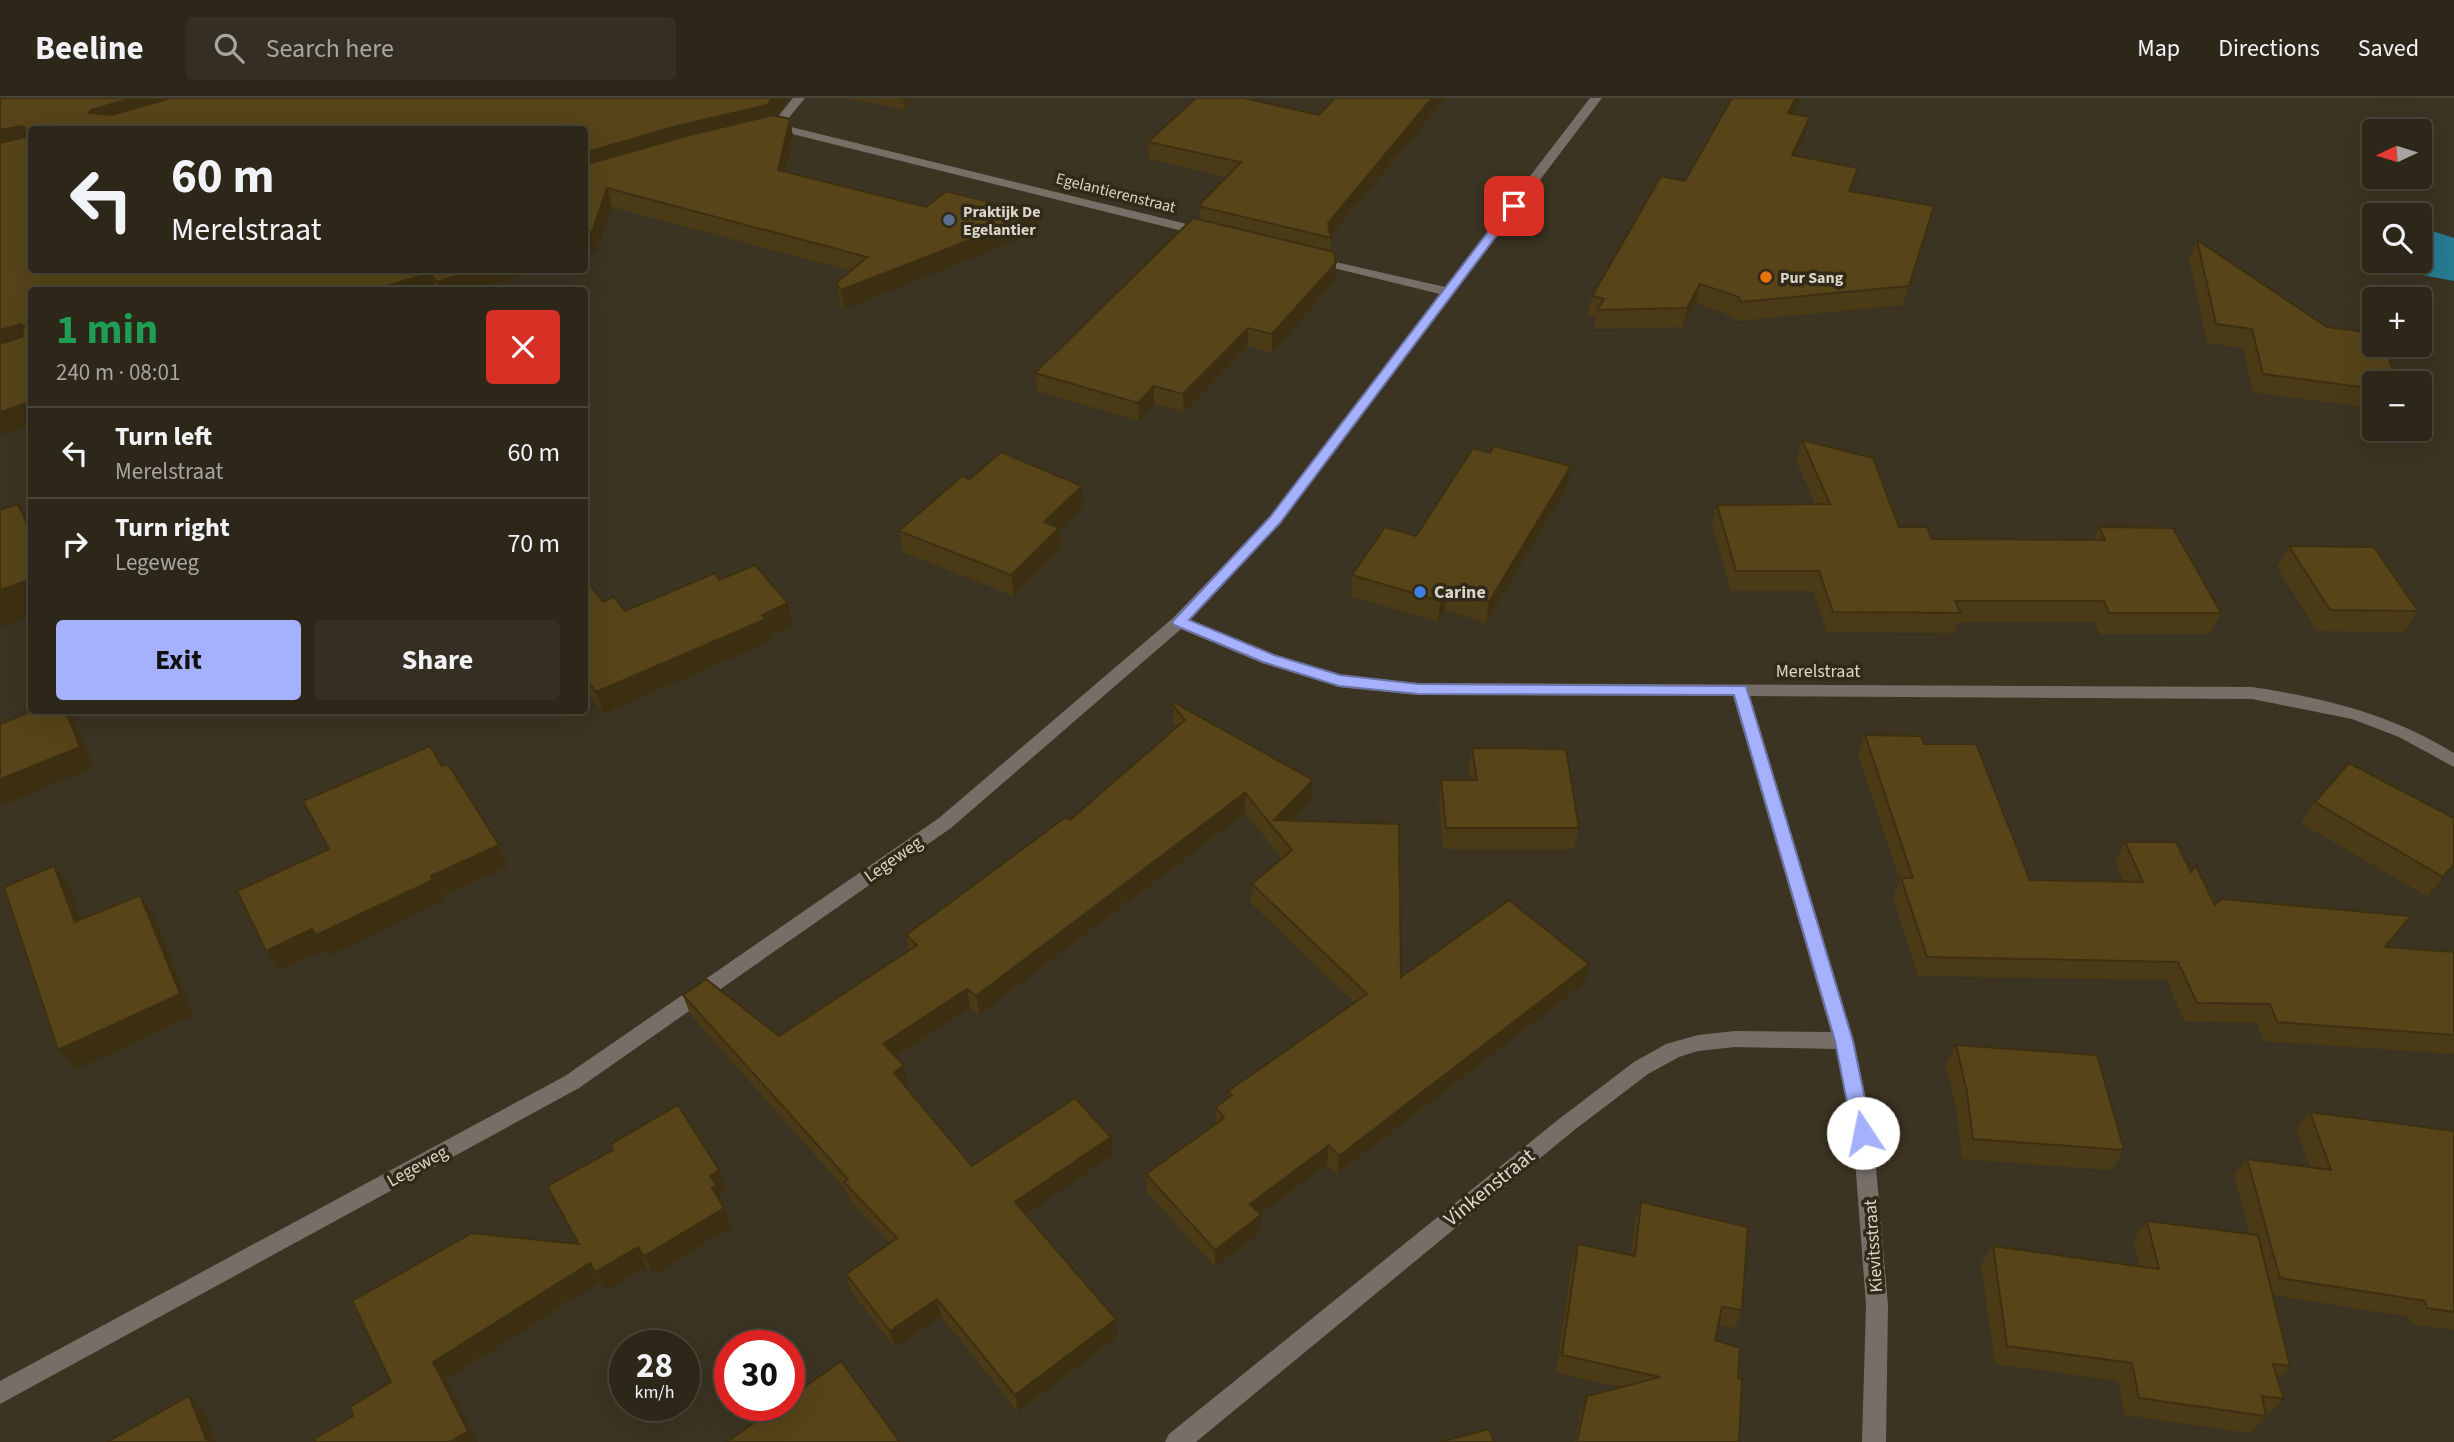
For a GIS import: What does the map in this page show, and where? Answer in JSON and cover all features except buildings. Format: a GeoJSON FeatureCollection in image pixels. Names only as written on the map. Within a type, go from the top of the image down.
{"type":"FeatureCollection","features":[{"type":"Feature","properties":{"kind":"street"},"geometry":{"type":"LineString","coordinates":[[776,127],[799,98]]}},
{"type":"Feature","properties":{"kind":"street","name":"Legeweg"},"geometry":{"type":"LineString","coordinates":[[0,1393],[572,1082],[945,823],[1179,622],[1275,520],[1596,98]]}},
{"type":"Feature","properties":{"kind":"street","name":"Egelantierenstraat"},"geometry":{"type":"LineString","coordinates":[[750,133],[776,127],[1220,236]]}},
{"type":"Feature","properties":{"kind":"street"},"geometry":{"type":"LineString","coordinates":[[1301,256],[1448,292]]}},
{"type":"Feature","properties":{"kind":"street","name":"Merelstraat"},"geometry":{"type":"LineString","coordinates":[[1179,622],[1268,659],[1339,681],[1418,689],[2252,693],[2335,706],[2382,720],[2454,761]]}},
{"type":"Feature","properties":{"kind":"street","name":"Kievitsstraat"},"geometry":{"type":"LineString","coordinates":[[1740,690],[1844,1041],[1863,1133],[1877,1305],[1874,1442]]}},
{"type":"Feature","properties":{"kind":"street","name":"Vinkenstraat"},"geometry":{"type":"LineString","coordinates":[[1177,1442],[1566,1125],[1641,1068],[1673,1050],[1698,1043],[1735,1039],[1844,1041]]}},
{"type":"Feature","properties":{"kind":"water"},"geometry":{"type":"Polygon","coordinates":[[[2432,231],[2454,238],[2454,281],[2411,273],[2432,273],[2432,231]]]}},
{"type":"Feature","properties":{"kind":"place","name":"Praktijk De Egelantier"},"geometry":{"type":"Point","coordinates":[949,220]}},
{"type":"Feature","properties":{"kind":"place","name":"Pur Sang"},"geometry":{"type":"Point","coordinates":[1766,277]}},
{"type":"Feature","properties":{"kind":"place","name":"Carine"},"geometry":{"type":"Point","coordinates":[1420,592]}},
{"type":"Feature","properties":{"kind":"route"},"geometry":{"type":"LineString","coordinates":[[1514,206],[1275,520],[1179,622],[1268,659],[1339,681],[1418,689],[1740,690],[1844,1041],[1863,1133]]}}]}
